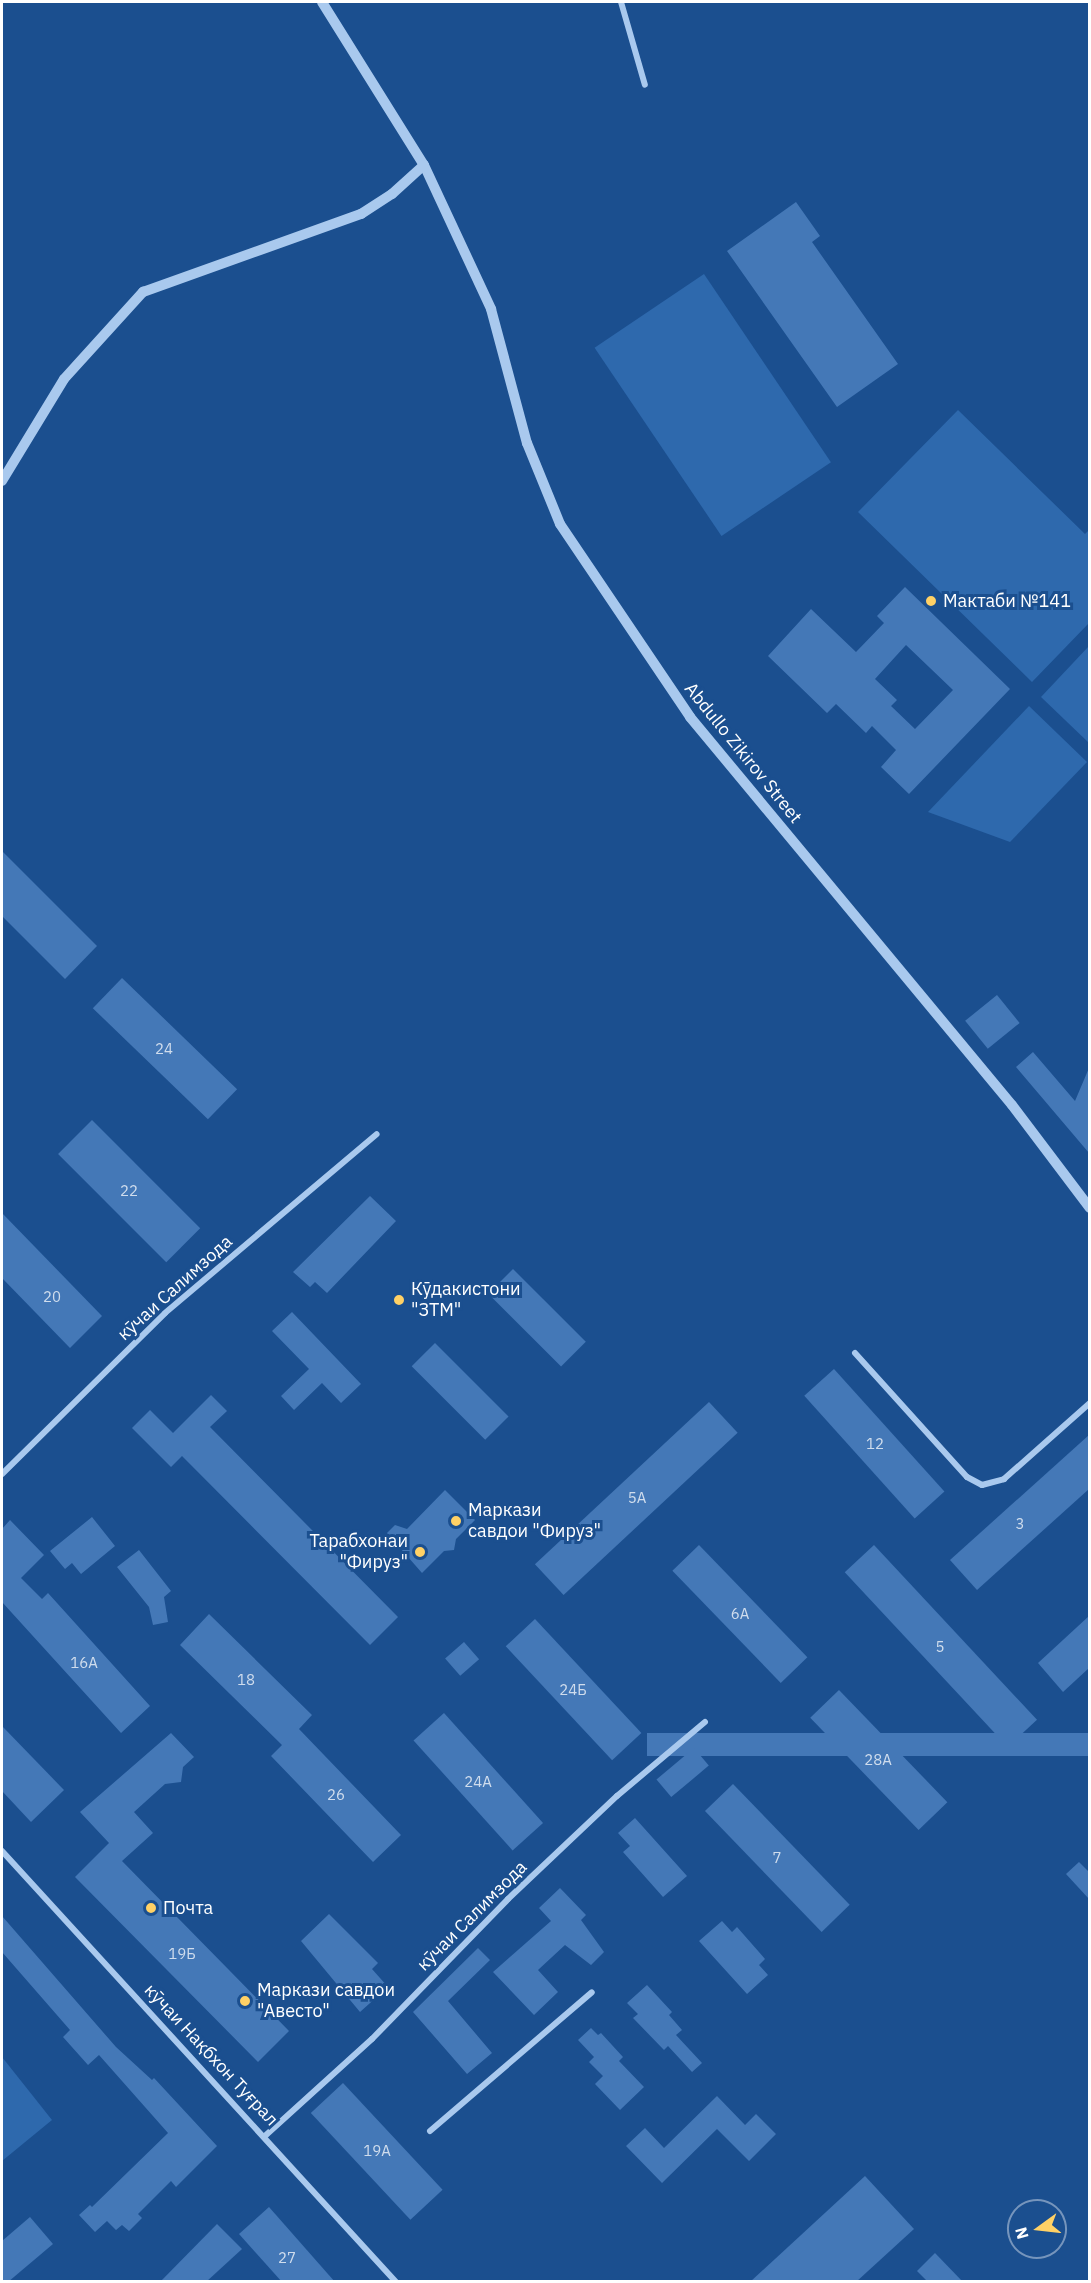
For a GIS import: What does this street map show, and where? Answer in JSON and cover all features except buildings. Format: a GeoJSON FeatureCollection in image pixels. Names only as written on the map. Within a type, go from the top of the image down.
{"type":"FeatureCollection","features":[{"type":"Feature","properties":{"kind":"street","name":"Abdullo Zikirov Street"},"geometry":{"type":"LineString","coordinates":[[322,2],[424,165],[491,309],[527,443],[560,524],[690,717],[1012,1105],[1089,1208]]}},
{"type":"Feature","properties":{"kind":"street"},"geometry":{"type":"LineString","coordinates":[[621,2],[645,85]]}},
{"type":"Feature","properties":{"kind":"street"},"geometry":{"type":"LineString","coordinates":[[2,481],[64,379],[143,292],[361,214],[392,194],[424,165]]}},
{"type":"Feature","properties":{"kind":"street","name":"кӯчаи Салимзода"},"geometry":{"type":"LineString","coordinates":[[2,1474],[165,1313],[377,1134]]}},
{"type":"Feature","properties":{"kind":"street"},"geometry":{"type":"LineString","coordinates":[[855,1353],[967,1477],[982,1485],[1004,1479],[1089,1403]]}},
{"type":"Feature","properties":{"kind":"street","name":"кӯчаи Салимзода"},"geometry":{"type":"LineString","coordinates":[[266,2135],[372,2039],[508,1899],[617,1796],[705,1722]]}},
{"type":"Feature","properties":{"kind":"street","name":"кӯчаи Нақбхон Туғрал"},"geometry":{"type":"LineString","coordinates":[[2,1851],[266,2135],[396,2282]]}},
{"type":"Feature","properties":{"kind":"street"},"geometry":{"type":"LineString","coordinates":[[430,2131],[592,1992]]}},
{"type":"Feature","properties":{"kind":"shaded area"},"geometry":{"type":"Polygon","coordinates":[[[704,274],[831,462],[722,536],[595,348],[704,274]]]}},
{"type":"Feature","properties":{"kind":"shaded area"},"geometry":{"type":"Polygon","coordinates":[[[958,410],[1085,534],[1089,530],[1089,623],[1032,682],[858,512],[958,410]]]}},
{"type":"Feature","properties":{"kind":"shaded area"},"geometry":{"type":"Polygon","coordinates":[[[1089,646],[1090,743],[1041,697],[1089,646]]]}},
{"type":"Feature","properties":{"kind":"shaded area"},"geometry":{"type":"Polygon","coordinates":[[[1029,706],[1087,762],[1010,842],[928,812],[1029,706]]]}},
{"type":"Feature","properties":{"kind":"shaded area"},"geometry":{"type":"Polygon","coordinates":[[[2,2057],[52,2120],[2,2161],[2,2057]]]}},
{"type":"Feature","properties":{"kind":"place","name":"Мактаби №141"},"geometry":{"type":"Point","coordinates":[931,601]}},
{"type":"Feature","properties":{"kind":"place","name":"Кӯдакистони \"ЗТМ\""},"geometry":{"type":"Point","coordinates":[399,1300]}},
{"type":"Feature","properties":{"kind":"place","name":"Маркази савдои \"Фируз\""},"geometry":{"type":"Point","coordinates":[456,1521]}},
{"type":"Feature","properties":{"kind":"place","name":"Тарабхонаи \"Фируз\""},"geometry":{"type":"Point","coordinates":[420,1552]}},
{"type":"Feature","properties":{"kind":"place","name":"Почта"},"geometry":{"type":"Point","coordinates":[151,1908]}},
{"type":"Feature","properties":{"kind":"place","name":"Маркази савдои \"Авесто\""},"geometry":{"type":"Point","coordinates":[245,2001]}}]}
